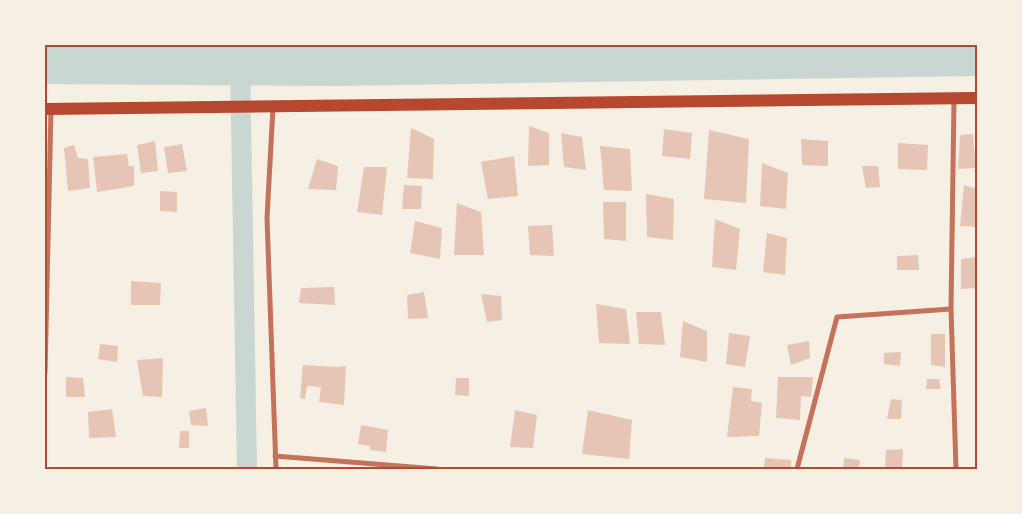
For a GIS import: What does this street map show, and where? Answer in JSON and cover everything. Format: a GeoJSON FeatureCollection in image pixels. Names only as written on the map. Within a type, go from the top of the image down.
{"type":"FeatureCollection","features":[{"type":"Feature","properties":{"kind":"main road"},"geometry":{"type":"LineString","coordinates":[[48,109],[977,98]]}},
{"type":"Feature","properties":{"kind":"street"},"geometry":{"type":"LineString","coordinates":[[954,98],[951,309],[956,469]]}},
{"type":"Feature","properties":{"kind":"street"},"geometry":{"type":"LineString","coordinates":[[268,107],[267,218],[276,469]]}},
{"type":"Feature","properties":{"kind":"street"},"geometry":{"type":"LineString","coordinates":[[45,373],[48,109]]}},
{"type":"Feature","properties":{"kind":"street"},"geometry":{"type":"LineString","coordinates":[[797,469],[838,317],[951,309]]}},
{"type":"Feature","properties":{"kind":"street"},"geometry":{"type":"LineString","coordinates":[[275,456],[436,469]]}},
{"type":"Feature","properties":{"kind":"shaded area"},"geometry":{"type":"Polygon","coordinates":[[[45,45],[977,45],[977,76],[338,86],[45,84],[45,45]]]}},
{"type":"Feature","properties":{"kind":"building"},"geometry":{"type":"Polygon","coordinates":[[[529,126],[549,133],[549,165],[528,166],[529,126]]]}},
{"type":"Feature","properties":{"kind":"building"},"geometry":{"type":"Polygon","coordinates":[[[411,128],[434,139],[433,179],[407,178],[411,128]]]}},
{"type":"Feature","properties":{"kind":"building"},"geometry":{"type":"Polygon","coordinates":[[[664,129],[692,133],[690,159],[662,156],[664,129]]]}},
{"type":"Feature","properties":{"kind":"building"},"geometry":{"type":"Polygon","coordinates":[[[709,130],[749,139],[746,203],[704,199],[709,130]]]}},
{"type":"Feature","properties":{"kind":"building"},"geometry":{"type":"Polygon","coordinates":[[[561,133],[582,137],[586,170],[564,167],[561,133]]]}},
{"type":"Feature","properties":{"kind":"building"},"geometry":{"type":"Polygon","coordinates":[[[973,134],[976,168],[958,169],[960,135],[973,134]]]}},
{"type":"Feature","properties":{"kind":"building"},"geometry":{"type":"Polygon","coordinates":[[[801,139],[828,141],[828,166],[802,165],[801,139]]]}},
{"type":"Feature","properties":{"kind":"building"},"geometry":{"type":"Polygon","coordinates":[[[155,141],[158,171],[141,173],[137,145],[155,141]]]}},
{"type":"Feature","properties":{"kind":"building"},"geometry":{"type":"Polygon","coordinates":[[[898,143],[928,145],[927,170],[898,169],[898,143]]]}},
{"type":"Feature","properties":{"kind":"building"},"geometry":{"type":"Polygon","coordinates":[[[182,144],[187,171],[168,173],[164,147],[182,144]]]}},
{"type":"Feature","properties":{"kind":"building"},"geometry":{"type":"Polygon","coordinates":[[[74,145],[78,158],[88,159],[90,188],[68,191],[64,148],[74,145]]]}},
{"type":"Feature","properties":{"kind":"building"},"geometry":{"type":"Polygon","coordinates":[[[600,146],[630,149],[632,191],[604,190],[600,146]]]}},
{"type":"Feature","properties":{"kind":"building"},"geometry":{"type":"Polygon","coordinates":[[[127,154],[129,166],[134,166],[134,186],[97,192],[93,157],[127,154]]]}},
{"type":"Feature","properties":{"kind":"building"},"geometry":{"type":"Polygon","coordinates":[[[514,156],[518,196],[488,199],[481,162],[514,156]]]}},
{"type":"Feature","properties":{"kind":"building"},"geometry":{"type":"Polygon","coordinates":[[[317,159],[338,166],[336,190],[308,189],[317,159]]]}},
{"type":"Feature","properties":{"kind":"building"},"geometry":{"type":"Polygon","coordinates":[[[762,163],[788,173],[786,209],[760,206],[762,163]]]}},
{"type":"Feature","properties":{"kind":"building"},"geometry":{"type":"Polygon","coordinates":[[[862,166],[878,166],[880,187],[866,188],[862,166]]]}},
{"type":"Feature","properties":{"kind":"building"},"geometry":{"type":"Polygon","coordinates":[[[364,167],[387,167],[382,215],[357,212],[364,167]]]}},
{"type":"Feature","properties":{"kind":"building"},"geometry":{"type":"Polygon","coordinates":[[[404,185],[422,186],[421,209],[402,209],[404,185]]]}},
{"type":"Feature","properties":{"kind":"building"},"geometry":{"type":"Polygon","coordinates":[[[964,185],[977,189],[977,227],[960,226],[964,185]]]}},
{"type":"Feature","properties":{"kind":"building"},"geometry":{"type":"Polygon","coordinates":[[[160,191],[177,192],[177,212],[160,211],[160,191]]]}},
{"type":"Feature","properties":{"kind":"building"},"geometry":{"type":"Polygon","coordinates":[[[646,194],[674,199],[673,240],[647,237],[646,194]]]}},
{"type":"Feature","properties":{"kind":"building"},"geometry":{"type":"Polygon","coordinates":[[[603,202],[626,202],[626,241],[604,239],[603,202]]]}},
{"type":"Feature","properties":{"kind":"building"},"geometry":{"type":"Polygon","coordinates":[[[457,203],[481,212],[484,255],[454,255],[457,203]]]}},
{"type":"Feature","properties":{"kind":"building"},"geometry":{"type":"Polygon","coordinates":[[[715,219],[740,229],[736,270],[712,267],[715,219]]]}},
{"type":"Feature","properties":{"kind":"building"},"geometry":{"type":"Polygon","coordinates":[[[415,221],[442,228],[440,259],[410,253],[415,221]]]}},
{"type":"Feature","properties":{"kind":"building"},"geometry":{"type":"Polygon","coordinates":[[[552,225],[554,256],[530,255],[528,226],[552,225]]]}},
{"type":"Feature","properties":{"kind":"building"},"geometry":{"type":"Polygon","coordinates":[[[767,233],[787,238],[785,275],[763,272],[767,233]]]}},
{"type":"Feature","properties":{"kind":"building"},"geometry":{"type":"Polygon","coordinates":[[[918,255],[919,270],[897,270],[897,256],[918,255]]]}},
{"type":"Feature","properties":{"kind":"building"},"geometry":{"type":"Polygon","coordinates":[[[977,257],[977,288],[961,289],[961,259],[977,257]]]}},
{"type":"Feature","properties":{"kind":"building"},"geometry":{"type":"Polygon","coordinates":[[[131,281],[161,283],[160,305],[131,305],[131,281]]]}},
{"type":"Feature","properties":{"kind":"building"},"geometry":{"type":"Polygon","coordinates":[[[334,287],[335,305],[299,303],[301,288],[334,287]]]}},
{"type":"Feature","properties":{"kind":"building"},"geometry":{"type":"Polygon","coordinates":[[[424,292],[428,318],[408,319],[407,295],[424,292]]]}},
{"type":"Feature","properties":{"kind":"building"},"geometry":{"type":"Polygon","coordinates":[[[481,294],[501,296],[502,320],[487,322],[481,294]]]}},
{"type":"Feature","properties":{"kind":"building"},"geometry":{"type":"Polygon","coordinates":[[[596,304],[626,309],[630,344],[599,343],[596,304]]]}},
{"type":"Feature","properties":{"kind":"building"},"geometry":{"type":"Polygon","coordinates":[[[636,312],[661,312],[665,345],[639,344],[636,312]]]}},
{"type":"Feature","properties":{"kind":"building"},"geometry":{"type":"Polygon","coordinates":[[[683,321],[707,331],[707,362],[680,357],[683,321]]]}},
{"type":"Feature","properties":{"kind":"building"},"geometry":{"type":"Polygon","coordinates":[[[729,333],[750,336],[745,367],[726,364],[729,333]]]}},
{"type":"Feature","properties":{"kind":"building"},"geometry":{"type":"Polygon","coordinates":[[[931,334],[945,334],[945,367],[931,365],[931,334]]]}},
{"type":"Feature","properties":{"kind":"building"},"geometry":{"type":"Polygon","coordinates":[[[809,341],[810,358],[791,365],[787,345],[809,341]]]}},
{"type":"Feature","properties":{"kind":"building"},"geometry":{"type":"Polygon","coordinates":[[[100,344],[118,346],[117,362],[98,359],[100,344]]]}},
{"type":"Feature","properties":{"kind":"building"},"geometry":{"type":"Polygon","coordinates":[[[901,352],[900,366],[884,364],[884,353],[901,352]]]}},
{"type":"Feature","properties":{"kind":"building"},"geometry":{"type":"Polygon","coordinates":[[[163,358],[162,397],[143,396],[137,360],[163,358]]]}},
{"type":"Feature","properties":{"kind":"building"},"geometry":{"type":"Polygon","coordinates":[[[303,365],[346,366],[344,405],[319,402],[321,387],[307,386],[305,399],[300,398],[303,365]]]}},
{"type":"Feature","properties":{"kind":"building"},"geometry":{"type":"Polygon","coordinates":[[[66,377],[83,378],[85,397],[66,397],[66,377]]]}},
{"type":"Feature","properties":{"kind":"building"},"geometry":{"type":"Polygon","coordinates":[[[778,377],[813,377],[811,397],[801,396],[800,420],[776,418],[778,377]]]}},
{"type":"Feature","properties":{"kind":"building"},"geometry":{"type":"Polygon","coordinates":[[[456,378],[469,378],[469,396],[455,395],[456,378]]]}},
{"type":"Feature","properties":{"kind":"building"},"geometry":{"type":"Polygon","coordinates":[[[927,379],[939,379],[941,389],[926,389],[927,379]]]}},
{"type":"Feature","properties":{"kind":"building"},"geometry":{"type":"Polygon","coordinates":[[[733,387],[752,389],[751,401],[762,403],[759,436],[727,437],[733,387]]]}},
{"type":"Feature","properties":{"kind":"building"},"geometry":{"type":"Polygon","coordinates":[[[891,399],[902,400],[901,419],[887,419],[891,399]]]}},
{"type":"Feature","properties":{"kind":"building"},"geometry":{"type":"Polygon","coordinates":[[[206,408],[208,426],[191,425],[189,411],[206,408]]]}},
{"type":"Feature","properties":{"kind":"building"},"geometry":{"type":"Polygon","coordinates":[[[112,409],[116,437],[89,438],[88,412],[112,409]]]}},
{"type":"Feature","properties":{"kind":"building"},"geometry":{"type":"Polygon","coordinates":[[[515,410],[537,415],[533,448],[510,447],[515,410]]]}},
{"type":"Feature","properties":{"kind":"building"},"geometry":{"type":"Polygon","coordinates":[[[588,410],[632,420],[629,459],[582,454],[588,410]]]}},
{"type":"Feature","properties":{"kind":"building"},"geometry":{"type":"Polygon","coordinates":[[[361,425],[388,430],[386,452],[370,450],[370,446],[358,444],[361,425]]]}},
{"type":"Feature","properties":{"kind":"building"},"geometry":{"type":"Polygon","coordinates":[[[180,431],[189,431],[189,448],[179,448],[180,431]]]}},
{"type":"Feature","properties":{"kind":"building"},"geometry":{"type":"Polygon","coordinates":[[[903,449],[902,469],[885,469],[886,450],[903,449]]]}},
{"type":"Feature","properties":{"kind":"building"},"geometry":{"type":"Polygon","coordinates":[[[765,458],[791,460],[791,469],[764,469],[765,458]]]}},
{"type":"Feature","properties":{"kind":"building"},"geometry":{"type":"Polygon","coordinates":[[[844,458],[860,460],[859,469],[843,469],[844,458]]]}},
{"type":"Feature","properties":{"kind":"waterway"},"geometry":{"type":"LineString","coordinates":[[240,60],[247,469]]}}]}
